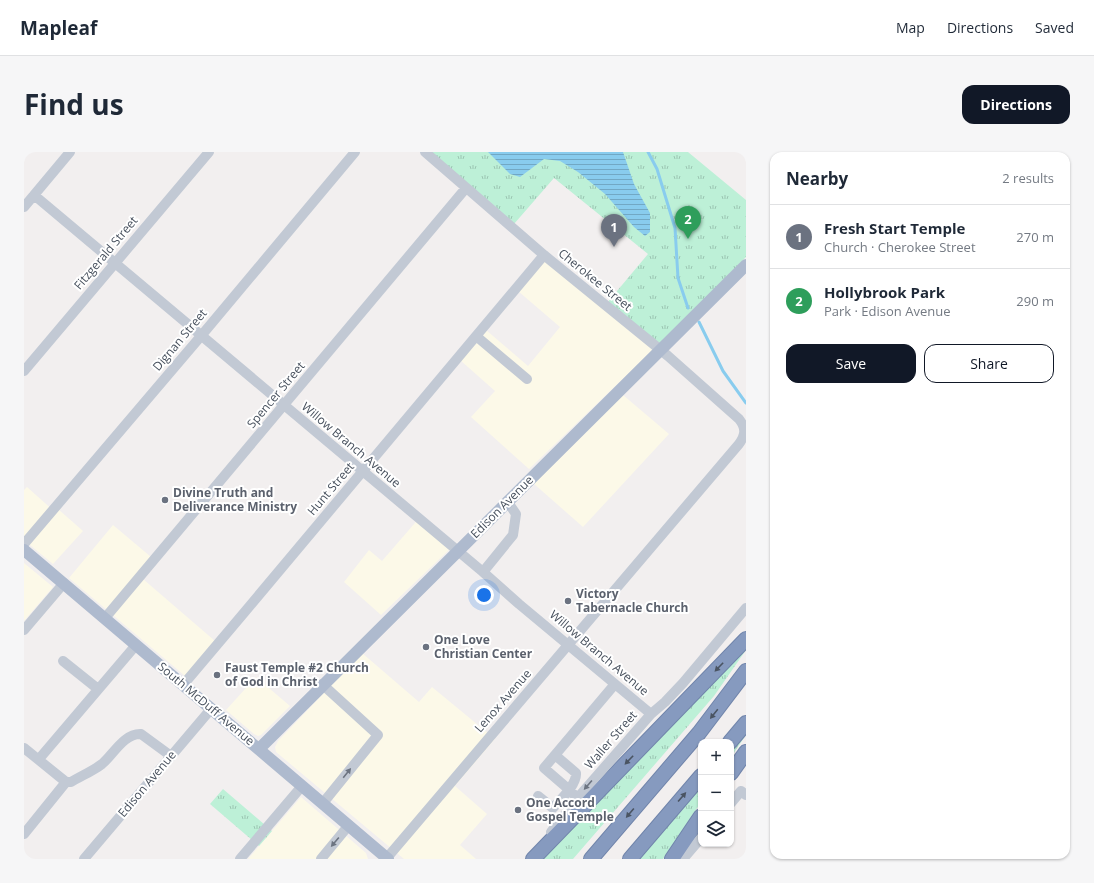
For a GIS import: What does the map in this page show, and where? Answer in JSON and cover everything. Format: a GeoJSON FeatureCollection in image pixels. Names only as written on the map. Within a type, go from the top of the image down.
{"type":"FeatureCollection","features":[{"type":"Feature","properties":{"kind":"highway"},"geometry":{"type":"LineString","coordinates":[[532,859],[746,639]]}},
{"type":"Feature","properties":{"kind":"highway"},"geometry":{"type":"LineString","coordinates":[[592,859],[699,732],[746,672]]}},
{"type":"Feature","properties":{"kind":"highway"},"geometry":{"type":"LineString","coordinates":[[733,739],[746,723]]}},
{"type":"Feature","properties":{"kind":"highway"},"geometry":{"type":"LineString","coordinates":[[734,769],[746,752]]}},
{"type":"Feature","properties":{"kind":"highway"},"geometry":{"type":"LineString","coordinates":[[630,859],[698,780]]}},
{"type":"Feature","properties":{"kind":"highway"},"geometry":{"type":"LineString","coordinates":[[672,859],[698,820]]}},
{"type":"Feature","properties":{"kind":"main road","name":"Edison Avenue"},"geometry":{"type":"LineString","coordinates":[[259,748],[746,265]]}},
{"type":"Feature","properties":{"kind":"main road","name":"South McDuff Avenue"},"geometry":{"type":"LineString","coordinates":[[24,550],[259,748],[387,859]]}},
{"type":"Feature","properties":{"kind":"street"},"geometry":{"type":"LineString","coordinates":[[24,206],[70,152]]}},
{"type":"Feature","properties":{"kind":"street","name":"Fitzgerald Street"},"geometry":{"type":"LineString","coordinates":[[24,371],[209,152]]}},
{"type":"Feature","properties":{"kind":"street","name":"Dignan Street"},"geometry":{"type":"LineString","coordinates":[[24,544],[355,152]]}},
{"type":"Feature","properties":{"kind":"street","name":"Cherokee Street"},"geometry":{"type":"LineString","coordinates":[[425,152],[544,255],[660,350],[739,419],[746,430]]}},
{"type":"Feature","properties":{"kind":"street","name":"Spencer Street"},"geometry":{"type":"LineString","coordinates":[[105,618],[466,188]]}},
{"type":"Feature","properties":{"kind":"street","name":"Willow Branch Avenue"},"geometry":{"type":"LineString","coordinates":[[34,195],[651,714]]}},
{"type":"Feature","properties":{"kind":"street","name":"Hunt Street"},"geometry":{"type":"LineString","coordinates":[[183,684],[544,255]]}},
{"type":"Feature","properties":{"kind":"street"},"geometry":{"type":"LineString","coordinates":[[476,336],[528,379]]}},
{"type":"Feature","properties":{"kind":"street","name":"Lenox Avenue"},"geometry":{"type":"LineString","coordinates":[[387,859],[739,444],[744,437],[746,430]]}},
{"type":"Feature","properties":{"kind":"street"},"geometry":{"type":"LineString","coordinates":[[482,572],[513,535],[516,514],[508,501]]}},
{"type":"Feature","properties":{"kind":"street"},"geometry":{"type":"LineString","coordinates":[[24,630],[64,584]]}},
{"type":"Feature","properties":{"kind":"street","name":"Waller Street"},"geometry":{"type":"LineString","coordinates":[[532,859],[577,798],[651,714],[683,683],[746,608]]}},
{"type":"Feature","properties":{"kind":"street"},"geometry":{"type":"LineString","coordinates":[[39,759],[136,645]]}},
{"type":"Feature","properties":{"kind":"street"},"geometry":{"type":"LineString","coordinates":[[63,661],[98,689]]}},
{"type":"Feature","properties":{"kind":"street"},"geometry":{"type":"LineString","coordinates":[[322,684],[378,735],[323,803]]}},
{"type":"Feature","properties":{"kind":"street"},"geometry":{"type":"LineString","coordinates":[[577,798],[544,768],[615,684]]}},
{"type":"Feature","properties":{"kind":"street","name":"Edison Avenue"},"geometry":{"type":"LineString","coordinates":[[84,859],[211,709]]}},
{"type":"Feature","properties":{"kind":"street"},"geometry":{"type":"LineString","coordinates":[[24,748],[66,782],[71,782],[101,764],[124,742],[136,734],[141,734],[171,756]]}},
{"type":"Feature","properties":{"kind":"street"},"geometry":{"type":"LineString","coordinates":[[538,796],[553,808],[575,781],[576,774],[555,755]]}},
{"type":"Feature","properties":{"kind":"street"},"geometry":{"type":"LineString","coordinates":[[24,834],[66,782]]}},
{"type":"Feature","properties":{"kind":"street"},"geometry":{"type":"LineString","coordinates":[[240,859],[274,824],[302,786]]}},
{"type":"Feature","properties":{"kind":"street"},"geometry":{"type":"LineString","coordinates":[[734,801],[744,793]]}},
{"type":"Feature","properties":{"kind":"street"},"geometry":{"type":"LineString","coordinates":[[321,859],[349,825]]}},
{"type":"Feature","properties":{"kind":"street"},"geometry":{"type":"LineString","coordinates":[[683,859],[698,842]]}},
{"type":"Feature","properties":{"kind":"shaded area"},"geometry":{"type":"Polygon","coordinates":[[[549,254],[658,345],[529,469],[471,417],[495,391],[460,360],[486,330],[528,366],[560,327],[518,291],[549,254]]]}},
{"type":"Feature","properties":{"kind":"shaded area"},"geometry":{"type":"Polygon","coordinates":[[[623,395],[669,434],[583,527],[533,483],[623,395]]]}},
{"type":"Feature","properties":{"kind":"shaded area"},"geometry":{"type":"Polygon","coordinates":[[[27,487],[55,512],[58,509],[83,531],[53,564],[24,540],[24,490],[27,487]]]}},
{"type":"Feature","properties":{"kind":"shaded area"},"geometry":{"type":"Polygon","coordinates":[[[421,516],[455,544],[381,615],[344,582],[369,550],[382,561],[421,516]]]}},
{"type":"Feature","properties":{"kind":"shaded area"},"geometry":{"type":"Polygon","coordinates":[[[113,525],[157,562],[143,579],[215,641],[191,681],[69,578],[113,525]]]}},
{"type":"Feature","properties":{"kind":"shaded area"},"geometry":{"type":"Polygon","coordinates":[[[24,563],[53,587],[24,621],[24,563]]]}},
{"type":"Feature","properties":{"kind":"shaded area"},"geometry":{"type":"Polygon","coordinates":[[[362,653],[419,702],[432,687],[495,739],[455,786],[487,814],[460,845],[476,859],[404,859],[276,752],[275,747],[278,741],[362,653]]]}},
{"type":"Feature","properties":{"kind":"shaded area"},"geometry":{"type":"Polygon","coordinates":[[[256,677],[290,706],[261,735],[258,736],[226,710],[256,677]]]}},
{"type":"Feature","properties":{"kind":"shaded area"},"geometry":{"type":"Polygon","coordinates":[[[301,797],[366,853],[368,859],[248,859],[301,797]]]}},
{"type":"Feature","properties":{"kind":"green space"},"geometry":{"type":"Polygon","coordinates":[[[430,152],[688,152],[746,200],[746,257],[658,345],[607,303],[648,254],[554,178],[514,224],[430,152]]]}},
{"type":"Feature","properties":{"kind":"green space"},"geometry":{"type":"Polygon","coordinates":[[[746,644],[746,650],[714,696],[573,859],[542,859],[746,644]]]}},
{"type":"Feature","properties":{"kind":"green space"},"geometry":{"type":"Polygon","coordinates":[[[746,730],[746,735],[734,753],[734,744],[746,730]]]}},
{"type":"Feature","properties":{"kind":"green space"},"geometry":{"type":"Polygon","coordinates":[[[698,787],[698,806],[663,859],[636,859],[698,787]]]}},
{"type":"Feature","properties":{"kind":"green space"},"geometry":{"type":"Polygon","coordinates":[[[223,789],[272,831],[259,846],[210,804],[223,789]]]}},
{"type":"Feature","properties":{"kind":"water"},"geometry":{"type":"Polygon","coordinates":[[[488,152],[623,152],[634,184],[650,213],[650,232],[645,236],[634,227],[605,194],[578,172],[560,161],[544,159],[520,177],[510,174],[488,152]]]}},
{"type":"Feature","properties":{"kind":"waterway"},"geometry":{"type":"LineString","coordinates":[[648,152],[657,169],[675,228],[678,278],[688,308]]}},
{"type":"Feature","properties":{"kind":"waterway"},"geometry":{"type":"LineString","coordinates":[[699,322],[723,371],[746,403]]}},
{"type":"Feature","properties":{"kind":"place","name":"Hollybrook Park"},"geometry":{"type":"Point","coordinates":[688,239]}},
{"type":"Feature","properties":{"kind":"place","name":"Fresh Start Temple"},"geometry":{"type":"Point","coordinates":[614,247]}},
{"type":"Feature","properties":{"kind":"place","name":"Divine Truth and Deliverance Ministry"},"geometry":{"type":"Point","coordinates":[165,500]}},
{"type":"Feature","properties":{"kind":"place","name":"Victory Tabernacle Church"},"geometry":{"type":"Point","coordinates":[568,601]}},
{"type":"Feature","properties":{"kind":"place","name":"One Love Christian Center"},"geometry":{"type":"Point","coordinates":[426,647]}},
{"type":"Feature","properties":{"kind":"place","name":"Faust Temple #2 Church of God in Christ"},"geometry":{"type":"Point","coordinates":[217,675]}},
{"type":"Feature","properties":{"kind":"place","name":"One Accord Gospel Temple"},"geometry":{"type":"Point","coordinates":[518,810]}}]}
